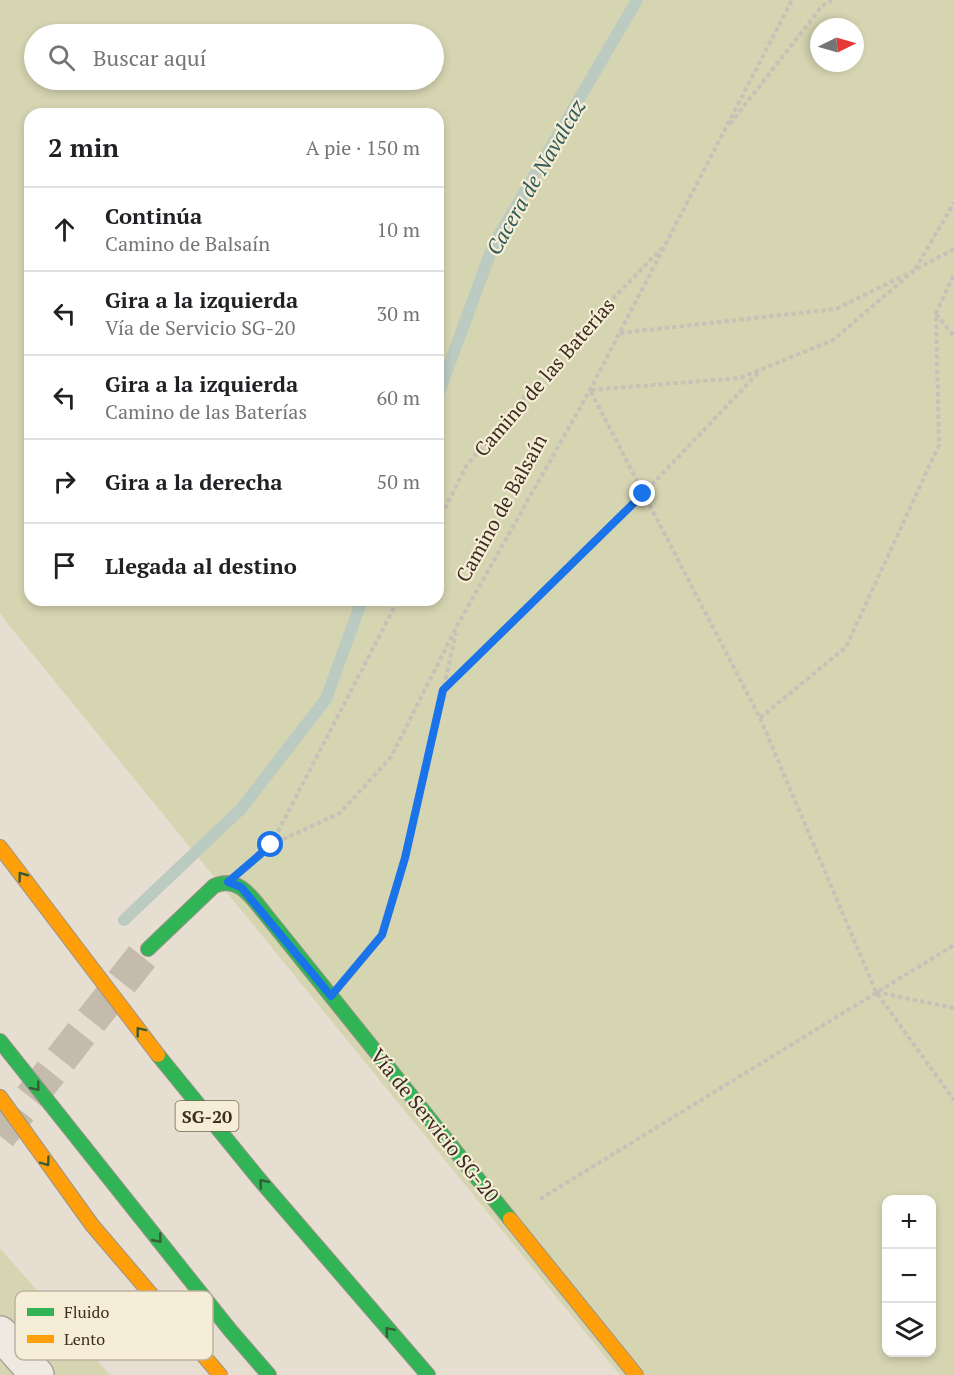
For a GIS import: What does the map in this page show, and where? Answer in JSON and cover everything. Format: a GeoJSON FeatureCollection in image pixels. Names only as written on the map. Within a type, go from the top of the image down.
{"type":"FeatureCollection","features":[{"type":"Feature","properties":{"kind":"main road","name":"SG-20"},"geometry":{"type":"LineString","coordinates":[[0,847],[98,979],[204,1113],[314,1245],[428,1375]]}},
{"type":"Feature","properties":{"kind":"main road","name":"Vía de Servicio SG-20"},"geometry":{"type":"LineString","coordinates":[[228,882],[241,887],[636,1375]]}},
{"type":"Feature","properties":{"kind":"main road"},"geometry":{"type":"LineString","coordinates":[[148,949],[214,886],[228,882]]}},
{"type":"Feature","properties":{"kind":"main road"},"geometry":{"type":"LineString","coordinates":[[0,1041],[199,1291]]}},
{"type":"Feature","properties":{"kind":"main road"},"geometry":{"type":"LineString","coordinates":[[0,1097],[92,1225],[148,1291]]}},
{"type":"Feature","properties":{"kind":"main road"},"geometry":{"type":"LineString","coordinates":[[213,1309],[269,1375]]}},
{"type":"Feature","properties":{"kind":"main road"},"geometry":{"type":"LineString","coordinates":[[207,1360],[220,1375]]}},
{"type":"Feature","properties":{"kind":"street"},"geometry":{"type":"LineString","coordinates":[[0,1334],[15,1351]]}},
{"type":"Feature","properties":{"kind":"street"},"geometry":{"type":"LineString","coordinates":[[23,1360],[37,1375]]}},
{"type":"Feature","properties":{"kind":"path","name":"Camino de Balsaín"},"geometry":{"type":"LineString","coordinates":[[228,882],[271,845],[340,813],[391,757],[457,626],[590,390],[792,0]]}},
{"type":"Feature","properties":{"kind":"path"},"geometry":{"type":"LineString","coordinates":[[723,134],[822,6],[832,0]]}},
{"type":"Feature","properties":{"kind":"path"},"geometry":{"type":"LineString","coordinates":[[954,203],[915,270],[833,340],[740,378],[590,390],[760,718],[876,992],[954,1100]]}},
{"type":"Feature","properties":{"kind":"path","name":"Camino de las Baterías"},"geometry":{"type":"LineString","coordinates":[[444,510],[467,465],[574,339],[666,243]]}},
{"type":"Feature","properties":{"kind":"path"},"geometry":{"type":"LineString","coordinates":[[620,333],[836,309],[954,249]]}},
{"type":"Feature","properties":{"kind":"path"},"geometry":{"type":"LineString","coordinates":[[760,718],[846,647],[939,446],[936,313],[954,274]]}},
{"type":"Feature","properties":{"kind":"path"},"geometry":{"type":"LineString","coordinates":[[936,313],[954,336]]}},
{"type":"Feature","properties":{"kind":"path"},"geometry":{"type":"LineString","coordinates":[[443,690],[643,494],[761,370]]}},
{"type":"Feature","properties":{"kind":"path"},"geometry":{"type":"LineString","coordinates":[[271,845],[395,606]]}},
{"type":"Feature","properties":{"kind":"path"},"geometry":{"type":"LineString","coordinates":[[331,996],[382,935],[405,858],[457,626]]}},
{"type":"Feature","properties":{"kind":"path"},"geometry":{"type":"LineString","coordinates":[[509,1218],[954,945]]}},
{"type":"Feature","properties":{"kind":"path"},"geometry":{"type":"LineString","coordinates":[[876,992],[954,1008]]}},
{"type":"Feature","properties":{"kind":"green space"},"geometry":{"type":"Polygon","coordinates":[[[0,0],[954,0],[954,1375],[620,1375],[0,612],[0,0]]]}},
{"type":"Feature","properties":{"kind":"green space"},"geometry":{"type":"Polygon","coordinates":[[[0,1248],[37,1291],[15,1291],[15,1360],[97,1360],[110,1375],[0,1375],[0,1248]]]}},
{"type":"Feature","properties":{"kind":"waterway","name":"Cacera de Navalcaz"},"geometry":{"type":"LineString","coordinates":[[444,379],[493,246],[637,0]]}},
{"type":"Feature","properties":{"kind":"waterway","name":"Cacera de Navalcaz"},"geometry":{"type":"LineString","coordinates":[[124,920],[241,809],[326,699],[360,606]]}},
{"type":"Feature","properties":{"kind":"tunnel"},"geometry":{"type":"LineString","coordinates":[[0,1136],[148,949]]}},
{"type":"Feature","properties":{"kind":"traffic: fast"},"geometry":{"type":"LineString","coordinates":[[148,949],[214,886],[223,883],[231,884],[244,890],[510,1219]]}},
{"type":"Feature","properties":{"kind":"traffic: fast"},"geometry":{"type":"LineString","coordinates":[[0,1041],[199,1291]]}},
{"type":"Feature","properties":{"kind":"traffic: fast"},"geometry":{"type":"LineString","coordinates":[[158,1055],[259,1179],[428,1375]]}},
{"type":"Feature","properties":{"kind":"traffic: fast"},"geometry":{"type":"LineString","coordinates":[[213,1309],[269,1375]]}},
{"type":"Feature","properties":{"kind":"traffic: slow"},"geometry":{"type":"LineString","coordinates":[[0,847],[158,1055]]}},
{"type":"Feature","properties":{"kind":"traffic: slow"},"geometry":{"type":"LineString","coordinates":[[0,1097],[92,1225],[148,1291]]}},
{"type":"Feature","properties":{"kind":"traffic: slow"},"geometry":{"type":"LineString","coordinates":[[510,1219],[636,1375]]}},
{"type":"Feature","properties":{"kind":"traffic: slow"},"geometry":{"type":"LineString","coordinates":[[207,1360],[220,1375]]}},
{"type":"Feature","properties":{"kind":"route"},"geometry":{"type":"LineString","coordinates":[[271,845],[228,882],[241,887],[331,996],[382,935],[405,858],[443,690],[643,494]]}}]}
